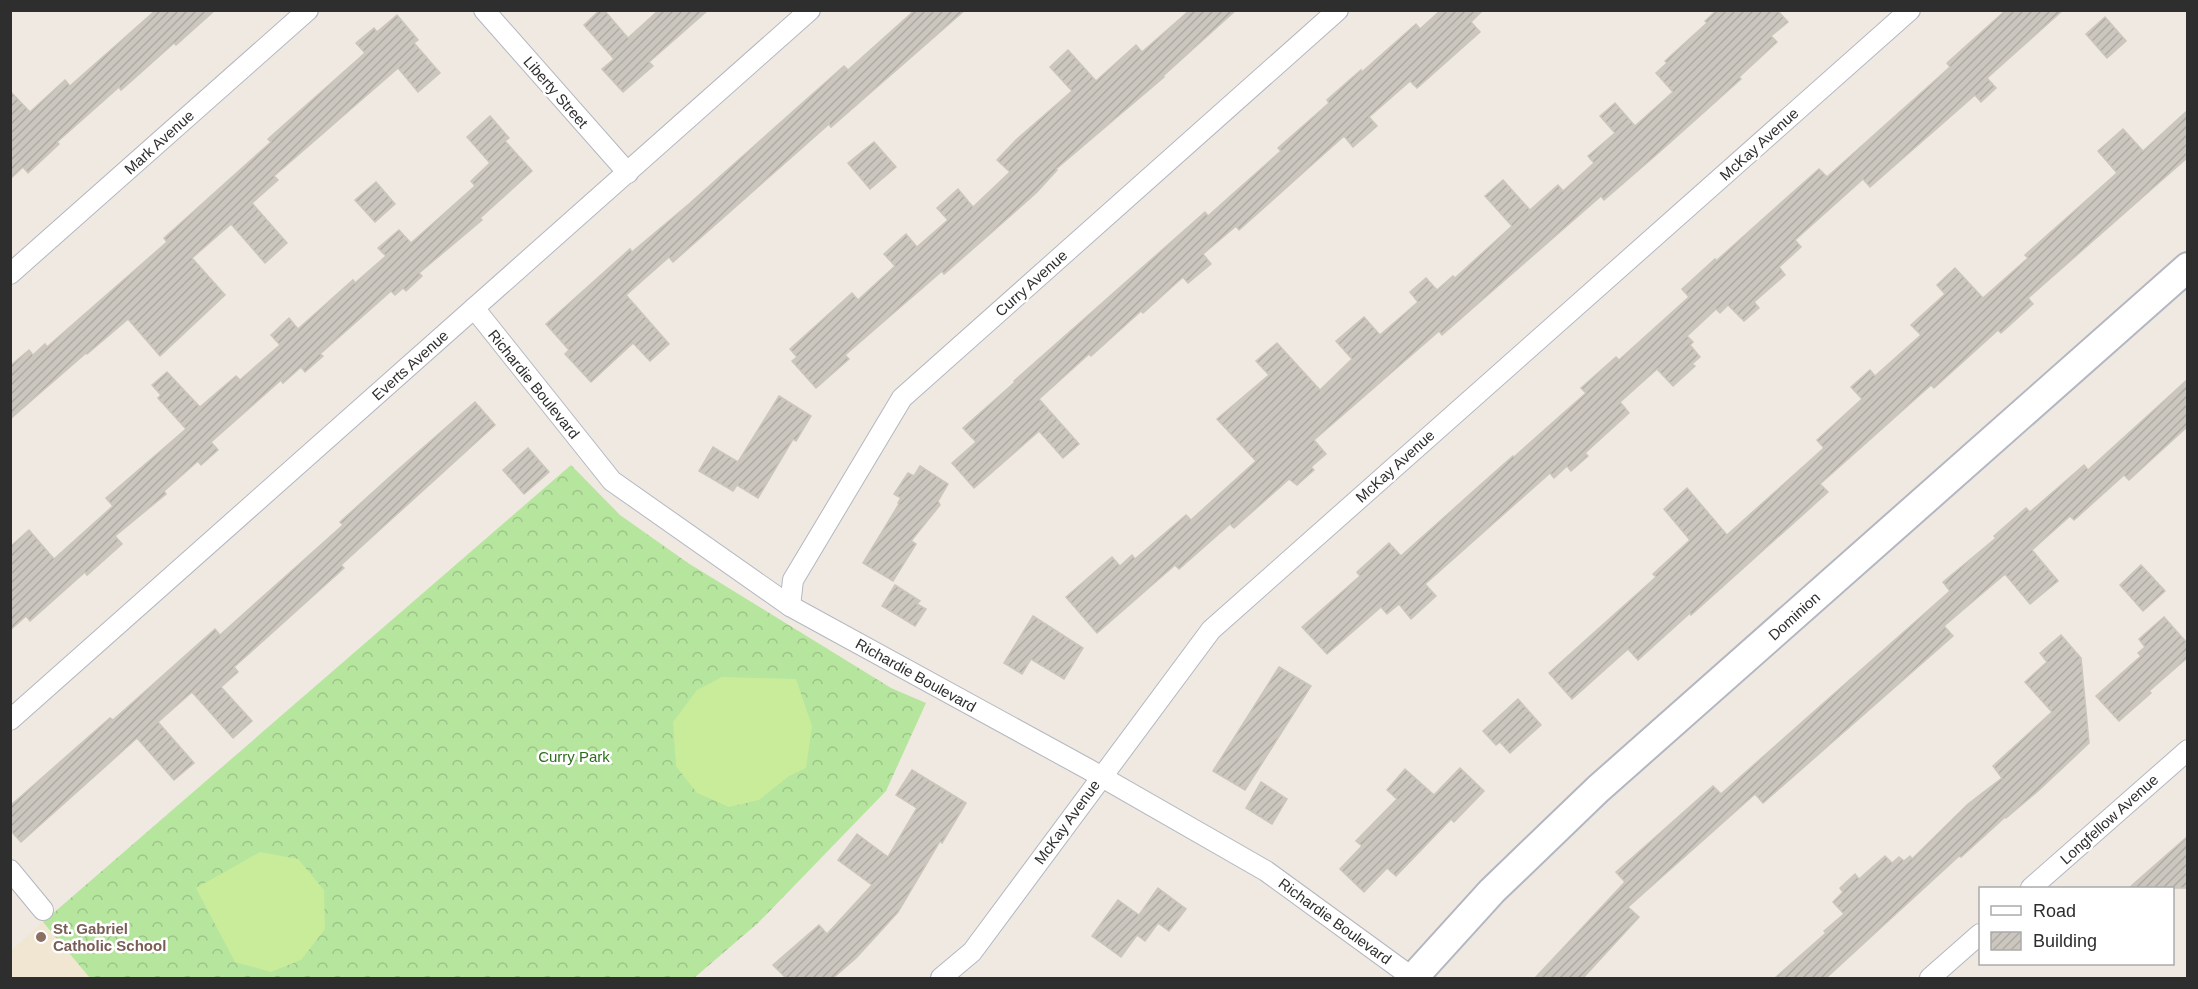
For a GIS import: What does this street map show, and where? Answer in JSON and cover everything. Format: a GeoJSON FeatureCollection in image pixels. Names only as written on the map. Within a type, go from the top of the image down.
{"type":"FeatureCollection","features":[{"type":"Feature","properties":{"kind":"street","name":"Mark Avenue"},"geometry":{"type":"LineString","coordinates":[[10,273],[308,10]]}},
{"type":"Feature","properties":{"kind":"street","name":"Liberty Street"},"geometry":{"type":"LineString","coordinates":[[484,10],[628,173]]}},
{"type":"Feature","properties":{"kind":"street","name":"Everts Avenue"},"geometry":{"type":"LineString","coordinates":[[10,720],[810,10]]}},
{"type":"Feature","properties":{"kind":"street","name":"Curry Avenue"},"geometry":{"type":"LineString","coordinates":[[790,606],[793,580],[902,398],[1338,10]]}},
{"type":"Feature","properties":{"kind":"street","name":"McKay Avenue"},"geometry":{"type":"LineString","coordinates":[[941,978],[972,952],[1100,776],[1211,630],[1910,10]]}},
{"type":"Feature","properties":{"kind":"street","name":"Dominion"},"geometry":{"type":"LineString","coordinates":[[1413,978],[1492,891],[1598,789],[2187,267]]}},
{"type":"Feature","properties":{"kind":"street","name":"Richardie Boulevard"},"geometry":{"type":"LineString","coordinates":[[474,308],[612,481],[790,606],[1100,776],[1266,871],[1413,978]]}},
{"type":"Feature","properties":{"kind":"street","name":"Longfellow Avenue"},"geometry":{"type":"LineString","coordinates":[[2032,887],[2187,750]]}},
{"type":"Feature","properties":{"kind":"street"},"geometry":{"type":"LineString","coordinates":[[10,870],[43,909]]}},
{"type":"Feature","properties":{"kind":"street"},"geometry":{"type":"LineString","coordinates":[[1930,978],[1979,935]]}},
{"type":"Feature","properties":{"kind":"shaded area","name":"St. Gabriel Catholic School"},"geometry":{"type":"Polygon","coordinates":[[[43,922],[90,978],[11,978],[10,952],[43,922]]]}},
{"type":"Feature","properties":{"kind":"green space","name":"Curry Park"},"geometry":{"type":"Polygon","coordinates":[[[571,465],[620,515],[688,563],[891,688],[926,703],[886,791],[758,923],[694,978],[90,978],[43,922],[571,465]]]}},
{"type":"Feature","properties":{"kind":"green space"},"geometry":{"type":"Polygon","coordinates":[[[722,677],[796,679],[812,726],[806,768],[789,776],[759,800],[729,807],[697,793],[676,766],[673,722],[697,690],[722,677]]]}},
{"type":"Feature","properties":{"kind":"green space"},"geometry":{"type":"Polygon","coordinates":[[[260,852],[298,859],[324,890],[325,929],[301,960],[271,972],[235,962],[196,888],[260,852]]]}},
{"type":"Feature","properties":{"kind":"building"},"geometry":{"type":"Polygon","coordinates":[[[156,10],[215,10],[121,90],[119,87],[57,142],[59,144],[28,173],[23,167],[10,179],[10,91],[30,112],[65,80],[70,86],[156,10]]]}},
{"type":"Feature","properties":{"kind":"building"},"geometry":{"type":"Polygon","coordinates":[[[600,10],[604,10],[628,38],[659,10],[708,10],[649,62],[653,66],[623,92],[602,69],[614,59],[584,25],[600,10]]]}},
{"type":"Feature","properties":{"kind":"building"},"geometry":{"type":"Polygon","coordinates":[[[915,10],[965,10],[831,127],[829,124],[673,262],[669,257],[626,295],[669,344],[650,361],[633,343],[591,382],[565,354],[569,350],[546,324],[630,249],[632,252],[689,204],[844,66],[848,70],[915,10]]]}},
{"type":"Feature","properties":{"kind":"building"},"geometry":{"type":"Polygon","coordinates":[[[1190,10],[1236,10],[1164,77],[1056,169],[1037,192],[991,233],[944,274],[942,271],[845,355],[849,359],[816,388],[792,361],[797,357],[790,349],[852,293],[858,300],[895,266],[884,254],[906,234],[917,247],[948,220],[937,208],[958,189],[973,207],[1010,172],[997,160],[1016,140],[1072,91],[1050,67],[1068,50],[1096,81],[1136,45],[1142,52],[1190,10]]]}},
{"type":"Feature","properties":{"kind":"building"},"geometry":{"type":"Polygon","coordinates":[[[1441,10],[1483,10],[1471,22],[1480,32],[1417,88],[1410,81],[1369,117],[1377,126],[1353,147],[1344,136],[1239,230],[1236,226],[1203,254],[1211,264],[1188,283],[1183,277],[1091,356],[1089,354],[1039,399],[1079,444],[1063,458],[1039,431],[974,488],[952,463],[976,442],[963,428],[1205,212],[1208,216],[1281,151],[1278,148],[1329,103],[1327,100],[1361,70],[1362,72],[1416,24],[1420,29],[1441,10]]]}},
{"type":"Feature","properties":{"kind":"building"},"geometry":{"type":"Polygon","coordinates":[[[1717,10],[1777,10],[1788,22],[1771,36],[1777,42],[1739,77],[1741,79],[1656,155],[1604,200],[1601,196],[1442,335],[1439,331],[1314,440],[1326,454],[1311,467],[1314,470],[1297,485],[1289,479],[1234,528],[1230,524],[1179,569],[1175,565],[1097,633],[1066,597],[1112,557],[1120,566],[1132,555],[1135,559],[1186,515],[1191,520],[1256,461],[1217,419],[1269,375],[1256,361],[1277,343],[1320,390],[1352,359],[1336,341],[1364,317],[1380,335],[1418,302],[1410,292],[1426,278],[1437,290],[1453,276],[1455,278],[1512,226],[1485,196],[1503,180],[1530,210],[1558,185],[1563,191],[1594,163],[1588,156],[1615,133],[1600,116],[1615,103],[1635,126],[1673,92],[1656,73],[1667,63],[1665,61],[1707,23],[1705,21],[1717,10]]]}},
{"type":"Feature","properties":{"kind":"building"},"geometry":{"type":"Polygon","coordinates":[[[2006,10],[2063,10],[1987,78],[1996,88],[1981,102],[1975,95],[1870,187],[1863,179],[1795,240],[1801,247],[1779,267],[1785,275],[1754,302],[1759,308],[1744,321],[1728,305],[1720,313],[1716,309],[1687,336],[1693,342],[1690,345],[1700,357],[1692,364],[1695,366],[1673,386],[1657,369],[1620,402],[1629,413],[1585,453],[1588,456],[1571,471],[1567,466],[1554,478],[1550,473],[1425,584],[1436,596],[1411,619],[1399,604],[1387,614],[1381,607],[1327,654],[1302,627],[1360,576],[1357,572],[1389,543],[1401,556],[1514,457],[1586,393],[1581,388],[1616,357],[1619,360],[1689,297],[1682,289],[1715,259],[1716,261],[1819,169],[1827,177],[1950,67],[1947,63],[2006,10]]]}},
{"type":"Feature","properties":{"kind":"building"},"geometry":{"type":"Polygon","coordinates":[[[397,15],[418,40],[414,43],[440,73],[418,92],[398,68],[274,176],[278,180],[252,203],[287,243],[265,263],[231,224],[192,258],[225,295],[160,356],[128,319],[10,419],[10,366],[29,350],[33,355],[45,344],[47,347],[167,242],[164,238],[271,142],[268,139],[365,53],[356,43],[374,28],[377,32],[397,15]]]}},
{"type":"Feature","properties":{"kind":"building"},"geometry":{"type":"Polygon","coordinates":[[[2105,17],[2126,41],[2107,58],[2086,34],[2105,17]]]}},
{"type":"Feature","properties":{"kind":"building"},"geometry":{"type":"Polygon","coordinates":[[[2187,111],[2187,158],[2028,298],[2033,304],[2001,333],[1998,330],[1934,388],[1931,385],[1820,484],[1828,492],[1691,615],[1690,613],[1638,660],[1628,649],[1572,699],[1549,673],[1656,577],[1653,574],[1690,540],[1664,509],[1687,488],[1727,535],[1824,448],[1817,440],[1862,399],[1851,387],[1870,370],[1875,376],[1921,335],[1911,325],[1945,294],[1937,285],[1955,268],[1983,298],[2028,258],[2025,255],[2117,173],[2098,151],[2123,129],[2143,151],[2187,111]]]}},
{"type":"Feature","properties":{"kind":"building"},"geometry":{"type":"Polygon","coordinates":[[[490,116],[509,138],[505,141],[532,171],[480,218],[482,220],[419,273],[422,276],[406,291],[403,288],[395,295],[391,291],[320,354],[323,356],[305,372],[301,367],[283,383],[281,380],[211,442],[218,450],[201,465],[198,461],[164,491],[166,494],[115,536],[122,544],[87,575],[85,572],[30,621],[26,616],[10,630],[10,547],[29,530],[54,559],[113,506],[106,498],[186,429],[158,398],[161,395],[152,385],[167,372],[200,407],[236,376],[240,380],[280,345],[271,335],[289,318],[298,329],[353,280],[355,283],[386,256],[378,248],[399,230],[411,243],[475,186],[471,181],[490,163],[467,137],[490,116]]]}},
{"type":"Feature","properties":{"kind":"building"},"geometry":{"type":"Polygon","coordinates":[[[874,142],[896,167],[870,189],[848,163],[874,142]]]}},
{"type":"Feature","properties":{"kind":"building"},"geometry":{"type":"Polygon","coordinates":[[[376,182],[395,204],[375,222],[355,200],[376,182]]]}},
{"type":"Feature","properties":{"kind":"building"},"geometry":{"type":"Polygon","coordinates":[[[2187,380],[2187,427],[2129,480],[2124,475],[2074,520],[2070,516],[2032,550],[2058,581],[2030,604],[2005,574],[1944,626],[1953,636],[1763,803],[1755,794],[1628,907],[1639,917],[1583,978],[1535,978],[1625,882],[1616,872],[1713,786],[1721,794],[1950,591],[1943,582],[1996,538],[1994,536],[2026,508],[2030,512],[2084,465],[2088,470],[2187,380]]]}},
{"type":"Feature","properties":{"kind":"building"},"geometry":{"type":"Polygon","coordinates":[[[779,396],[811,416],[796,441],[793,439],[758,498],[737,485],[733,491],[699,471],[713,447],[738,462],[779,396]]]}},
{"type":"Feature","properties":{"kind":"building"},"geometry":{"type":"Polygon","coordinates":[[[475,402],[495,425],[341,565],[344,568],[234,667],[238,672],[221,687],[252,721],[233,738],[192,692],[158,722],[194,763],[174,780],[137,738],[21,842],[10,830],[10,806],[110,718],[113,720],[215,629],[220,635],[343,525],[340,522],[475,402]]]}},
{"type":"Feature","properties":{"kind":"building"},"geometry":{"type":"Polygon","coordinates":[[[528,448],[549,472],[524,494],[503,470],[528,448]]]}},
{"type":"Feature","properties":{"kind":"building"},"geometry":{"type":"Polygon","coordinates":[[[920,466],[948,484],[938,501],[940,505],[911,541],[916,544],[893,581],[863,563],[899,504],[901,498],[894,494],[908,473],[914,476],[920,466]]]}},
{"type":"Feature","properties":{"kind":"building"},"geometry":{"type":"Polygon","coordinates":[[[2141,565],[2165,591],[2143,611],[2120,585],[2141,565]]]}},
{"type":"Feature","properties":{"kind":"building"},"geometry":{"type":"Polygon","coordinates":[[[895,585],[920,601],[917,604],[926,609],[915,626],[882,606],[895,585]]]}},
{"type":"Feature","properties":{"kind":"building"},"geometry":{"type":"Polygon","coordinates":[[[1033,616],[1083,648],[1064,679],[1031,659],[1022,674],[1004,663],[1033,616]]]}},
{"type":"Feature","properties":{"kind":"building"},"geometry":{"type":"Polygon","coordinates":[[[2164,617],[2187,643],[2187,658],[2119,721],[2096,696],[2141,656],[2138,653],[2145,647],[2139,639],[2164,617]]]}},
{"type":"Feature","properties":{"kind":"building"},"geometry":{"type":"Polygon","coordinates":[[[2061,635],[2081,658],[2089,743],[2038,791],[1961,857],[1959,856],[1826,978],[1775,978],[1844,914],[1833,902],[1843,892],[1840,888],[1855,874],[1859,879],[1885,856],[1892,863],[1899,857],[1904,861],[1910,856],[1912,859],[1968,804],[2002,778],[1993,766],[2052,712],[2025,682],[2047,662],[2040,653],[2061,635]]]}},
{"type":"Feature","properties":{"kind":"building"},"geometry":{"type":"Polygon","coordinates":[[[1279,667],[1311,686],[1245,790],[1213,771],[1279,667]]]}},
{"type":"Feature","properties":{"kind":"building"},"geometry":{"type":"Polygon","coordinates":[[[1518,699],[1541,725],[1510,753],[1500,742],[1496,745],[1483,731],[1518,699]]]}},
{"type":"Feature","properties":{"kind":"building"},"geometry":{"type":"Polygon","coordinates":[[[1460,768],[1484,791],[1454,822],[1451,819],[1396,876],[1387,868],[1364,892],[1340,869],[1362,846],[1356,841],[1397,799],[1387,790],[1405,769],[1434,795],[1460,768]]]}},
{"type":"Feature","properties":{"kind":"building"},"geometry":{"type":"Polygon","coordinates":[[[912,770],[966,803],[942,843],[940,841],[898,912],[856,958],[833,978],[786,978],[773,965],[819,925],[827,934],[872,885],[838,860],[857,834],[888,857],[917,808],[896,795],[912,770]]]}},
{"type":"Feature","properties":{"kind":"building"},"geometry":{"type":"Polygon","coordinates":[[[1261,782],[1287,799],[1272,824],[1246,808],[1261,782]]]}},
{"type":"Feature","properties":{"kind":"building"},"geometry":{"type":"Polygon","coordinates":[[[2187,837],[2187,888],[2130,887],[2187,837]]]}},
{"type":"Feature","properties":{"kind":"building"},"geometry":{"type":"Polygon","coordinates":[[[1158,888],[1186,909],[1169,931],[1158,923],[1145,941],[1137,935],[1121,957],[1092,936],[1118,900],[1139,915],[1158,888]]]}},
{"type":"Feature","properties":{"kind":"place","name":"St. Gabriel Catholic School"},"geometry":{"type":"Point","coordinates":[41,937]}}]}
